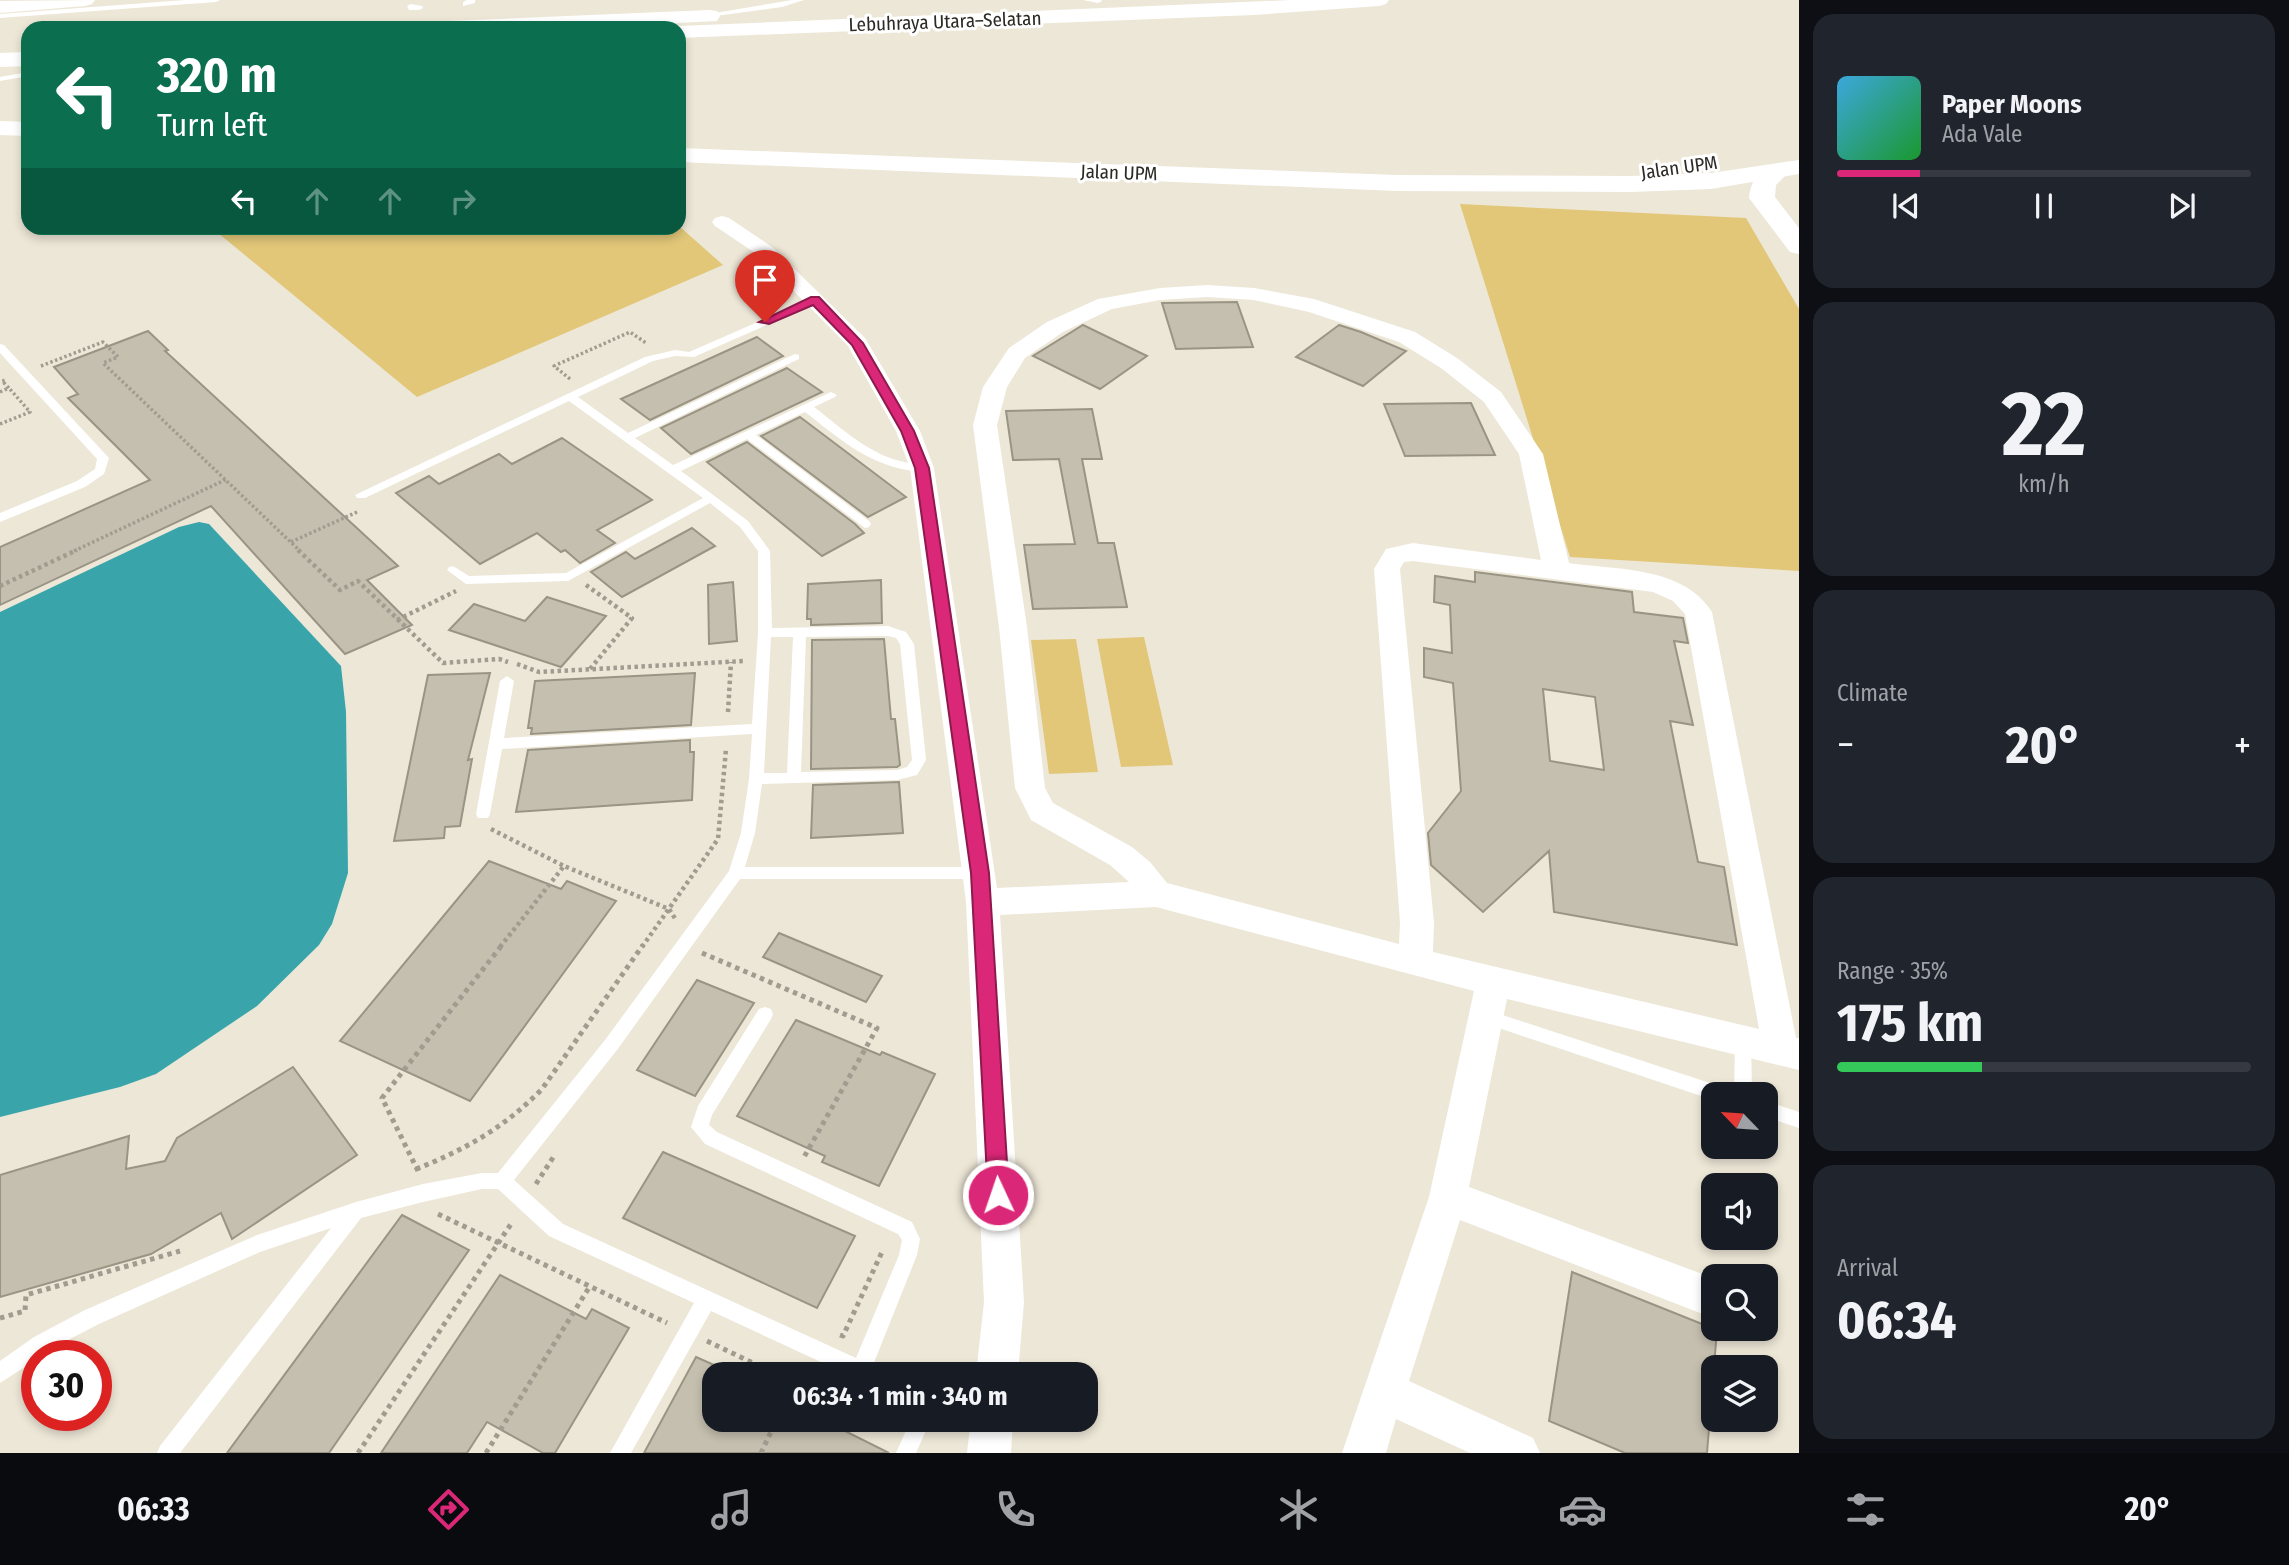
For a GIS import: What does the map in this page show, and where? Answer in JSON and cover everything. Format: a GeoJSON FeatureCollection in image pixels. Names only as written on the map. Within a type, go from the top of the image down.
{"type":"FeatureCollection","features":[{"type":"Feature","properties":{"kind":"main road"},"geometry":{"type":"LineString","coordinates":[[0,7],[85,0]]}},
{"type":"Feature","properties":{"kind":"main road","name":"Lebuhraya Utara–Selatan"},"geometry":{"type":"LineString","coordinates":[[686,25],[1102,0]]}},
{"type":"Feature","properties":{"kind":"main road","name":"Lebuhraya Utara–Selatan"},"geometry":{"type":"LineString","coordinates":[[686,25],[1214,10],[1380,0]]}},
{"type":"Feature","properties":{"kind":"main road","name":"Lebuhraya Utara–Selatan"},"geometry":{"type":"LineString","coordinates":[[418,14],[587,21]]}},
{"type":"Feature","properties":{"kind":"main road"},"geometry":{"type":"LineString","coordinates":[[0,45],[21,44]]}},
{"type":"Feature","properties":{"kind":"main road"},"geometry":{"type":"LineString","coordinates":[[0,60],[21,59]]}},
{"type":"Feature","properties":{"kind":"main road"},"geometry":{"type":"LineString","coordinates":[[0,128],[21,129]]}},
{"type":"Feature","properties":{"kind":"main road","name":"Jalan UPM"},"geometry":{"type":"LineString","coordinates":[[1559,183],[1799,149]]}},
{"type":"Feature","properties":{"kind":"main road","name":"Jalan UPM"},"geometry":{"type":"LineString","coordinates":[[686,155],[1397,183],[1631,184],[1711,181],[1789,169]]}},
{"type":"Feature","properties":{"kind":"main road"},"geometry":{"type":"LineString","coordinates":[[1789,169],[1763,183],[1762,198],[1799,246]]}},
{"type":"Feature","properties":{"kind":"street"},"geometry":{"type":"LineString","coordinates":[[722,222],[765,251],[857,343],[908,431],[922,468],[981,887],[1004,1302],[998,1362]]}},
{"type":"Feature","properties":{"kind":"street"},"geometry":{"type":"LineString","coordinates":[[1156,894],[1139,871],[1121,856],[1042,811],[1030,788],[1013,627],[985,425],[995,387],[1017,353],[1055,327],[1106,304],[1160,294],[1207,291],[1254,294],[1314,306],[1407,337],[1449,363],[1493,397],[1531,454],[1557,571]]}},
{"type":"Feature","properties":{"kind":"street"},"geometry":{"type":"LineString","coordinates":[[981,887],[1156,894],[1415,962],[1489,999],[1743,1041],[1790,1052],[1698,612],[1683,595],[1658,584],[1413,552],[1395,555],[1387,569],[1417,923],[1415,962]]}},
{"type":"Feature","properties":{"kind":"street"},"geometry":{"type":"LineString","coordinates":[[1363,1453],[1448,1196],[1489,999]]}},
{"type":"Feature","properties":{"kind":"street"},"geometry":{"type":"LineString","coordinates":[[1448,1196],[1701,1293]]}},
{"type":"Feature","properties":{"kind":"street"},"geometry":{"type":"LineString","coordinates":[[1385,1392],[1518,1453]]}},
{"type":"Feature","properties":{"kind":"street"},"geometry":{"type":"LineString","coordinates":[[989,1453],[991,1432]]}},
{"type":"Feature","properties":{"kind":"lane"},"geometry":{"type":"LineString","coordinates":[[0,16],[216,0]]}},
{"type":"Feature","properties":{"kind":"lane"},"geometry":{"type":"LineString","coordinates":[[686,25],[800,0]]}},
{"type":"Feature","properties":{"kind":"lane"},"geometry":{"type":"LineString","coordinates":[[0,79],[21,75]]}},
{"type":"Feature","properties":{"kind":"lane"},"geometry":{"type":"LineString","coordinates":[[361,495],[649,359],[674,353],[690,355],[815,300]]}},
{"type":"Feature","properties":{"kind":"lane"},"geometry":{"type":"LineString","coordinates":[[0,347],[103,458],[100,471],[81,484],[0,518]]}},
{"type":"Feature","properties":{"kind":"lane"},"geometry":{"type":"LineString","coordinates":[[627,438],[795,357]]}},
{"type":"Feature","properties":{"kind":"lane"},"geometry":{"type":"LineString","coordinates":[[673,470],[831,395]]}},
{"type":"Feature","properties":{"kind":"lane"},"geometry":{"type":"LineString","coordinates":[[502,1181],[611,1045],[736,873],[748,833],[756,779],[765,633],[764,551],[744,524],[569,396]]}},
{"type":"Feature","properties":{"kind":"lane"},"geometry":{"type":"LineString","coordinates":[[806,407],[877,459],[897,467],[922,468]]}},
{"type":"Feature","properties":{"kind":"lane"},"geometry":{"type":"LineString","coordinates":[[749,435],[865,524]]}},
{"type":"Feature","properties":{"kind":"lane"},"geometry":{"type":"LineString","coordinates":[[453,570],[466,580],[568,577],[711,498]]}},
{"type":"Feature","properties":{"kind":"lane"},"geometry":{"type":"LineString","coordinates":[[756,779],[897,775],[912,771],[919,760],[907,644],[901,635],[888,631],[765,633]]}},
{"type":"Feature","properties":{"kind":"lane"},"geometry":{"type":"LineString","coordinates":[[794,777],[800,633]]}},
{"type":"Feature","properties":{"kind":"lane"},"geometry":{"type":"LineString","coordinates":[[482,818],[507,681]]}},
{"type":"Feature","properties":{"kind":"lane"},"geometry":{"type":"LineString","coordinates":[[496,744],[758,729]]}},
{"type":"Feature","properties":{"kind":"lane"},"geometry":{"type":"LineString","coordinates":[[736,873],[981,887]]}},
{"type":"Feature","properties":{"kind":"lane"},"geometry":{"type":"LineString","coordinates":[[1489,999],[1701,1086]]}},
{"type":"Feature","properties":{"kind":"lane"},"geometry":{"type":"LineString","coordinates":[[765,1014],[704,1112],[700,1127],[710,1138],[905,1228],[911,1240],[908,1255],[869,1362]]}},
{"type":"Feature","properties":{"kind":"lane"},"geometry":{"type":"LineString","coordinates":[[1743,1041],[1743,1082]]}},
{"type":"Feature","properties":{"kind":"lane"},"geometry":{"type":"LineString","coordinates":[[1778,1113],[1799,1120]]}},
{"type":"Feature","properties":{"kind":"lane"},"geometry":{"type":"LineString","coordinates":[[0,1373],[41,1344],[92,1317],[257,1244],[356,1211],[445,1187],[482,1181],[502,1181],[556,1230],[843,1362]]}},
{"type":"Feature","properties":{"kind":"lane"},"geometry":{"type":"LineString","coordinates":[[167,1453],[356,1211]]}},
{"type":"Feature","properties":{"kind":"lane"},"geometry":{"type":"LineString","coordinates":[[620,1453],[707,1299]]}},
{"type":"Feature","properties":{"kind":"lane"},"geometry":{"type":"LineString","coordinates":[[906,1453],[915,1432]]}},
{"type":"Feature","properties":{"kind":"path"},"geometry":{"type":"LineString","coordinates":[[0,424],[30,412],[1,380],[103,342],[118,357],[103,363],[340,590],[358,581],[443,663],[499,659],[539,672],[731,662],[718,839],[542,1089],[513,1119],[472,1147],[418,1168],[382,1098],[564,866]]}},
{"type":"Feature","properties":{"kind":"path"},"geometry":{"type":"LineString","coordinates":[[0,392],[9,388]]}},
{"type":"Feature","properties":{"kind":"path"},"geometry":{"type":"LineString","coordinates":[[0,586],[227,479]]}},
{"type":"Feature","properties":{"kind":"path"},"geometry":{"type":"LineString","coordinates":[[291,542],[344,518]]}},
{"type":"Feature","properties":{"kind":"path"},"geometry":{"type":"LineString","coordinates":[[580,580],[632,618],[590,669]]}},
{"type":"Feature","properties":{"kind":"path"},"geometry":{"type":"LineString","coordinates":[[482,818],[564,866],[669,909]]}},
{"type":"Feature","properties":{"kind":"path"},"geometry":{"type":"LineString","coordinates":[[694,949],[877,1028],[811,1144]]}},
{"type":"Feature","properties":{"kind":"path"},"geometry":{"type":"LineString","coordinates":[[426,1208],[590,1286],[486,1453]]}},
{"type":"Feature","properties":{"kind":"path"},"geometry":{"type":"LineString","coordinates":[[843,1336],[888,1239]]}},
{"type":"Feature","properties":{"kind":"path"},"geometry":{"type":"LineString","coordinates":[[358,1453],[500,1243]]}},
{"type":"Feature","properties":{"kind":"path"},"geometry":{"type":"LineString","coordinates":[[761,1453],[771,1432]]}},
{"type":"Feature","properties":{"kind":"shaded area"},"geometry":{"type":"Polygon","coordinates":[[[1460,204],[1746,218],[1799,309],[1799,571],[1570,557],[1460,204]]]}},
{"type":"Feature","properties":{"kind":"shaded area"},"geometry":{"type":"Polygon","coordinates":[[[686,232],[723,265],[417,397],[220,235],[686,235],[686,232]]]}},
{"type":"Feature","properties":{"kind":"shaded area"},"geometry":{"type":"Polygon","coordinates":[[[1144,637],[1173,765],[1121,767],[1097,639],[1144,637]]]}},
{"type":"Feature","properties":{"kind":"shaded area"},"geometry":{"type":"Polygon","coordinates":[[[1076,639],[1098,772],[1049,774],[1031,640],[1076,639]]]}},
{"type":"Feature","properties":{"kind":"water"},"geometry":{"type":"Polygon","coordinates":[[[199,522],[209,524],[341,666],[346,712],[348,873],[332,924],[319,945],[257,1006],[156,1074],[120,1087],[0,1117],[0,612],[179,527],[199,522]]]}},
{"type":"Feature","properties":{"kind":"building"},"geometry":{"type":"Polygon","coordinates":[[[1237,302],[1253,347],[1176,349],[1162,303],[1237,302]]]}},
{"type":"Feature","properties":{"kind":"building"},"geometry":{"type":"Polygon","coordinates":[[[1083,325],[1147,356],[1100,389],[1033,356],[1083,325]]]}},
{"type":"Feature","properties":{"kind":"building"},"geometry":{"type":"Polygon","coordinates":[[[1339,325],[1406,351],[1363,386],[1296,357],[1339,325]]]}},
{"type":"Feature","properties":{"kind":"building"},"geometry":{"type":"Polygon","coordinates":[[[148,331],[168,350],[165,351],[398,566],[367,580],[412,625],[345,654],[211,506],[0,605],[0,547],[150,480],[68,398],[78,394],[54,367],[148,331]]]}},
{"type":"Feature","properties":{"kind":"building"},"geometry":{"type":"Polygon","coordinates":[[[757,337],[783,356],[650,420],[621,399],[757,337]]]}},
{"type":"Feature","properties":{"kind":"building"},"geometry":{"type":"Polygon","coordinates":[[[787,368],[822,392],[691,454],[661,428],[787,368]]]}},
{"type":"Feature","properties":{"kind":"building"},"geometry":{"type":"Polygon","coordinates":[[[1471,403],[1495,455],[1405,456],[1384,404],[1471,403]]]}},
{"type":"Feature","properties":{"kind":"building"},"geometry":{"type":"Polygon","coordinates":[[[1092,409],[1102,459],[1082,459],[1098,543],[1114,543],[1127,607],[1033,609],[1024,545],[1075,544],[1059,459],[1013,460],[1006,411],[1092,409]]]}},
{"type":"Feature","properties":{"kind":"building"},"geometry":{"type":"Polygon","coordinates":[[[800,417],[906,497],[868,517],[761,436],[800,417]]]}},
{"type":"Feature","properties":{"kind":"building"},"geometry":{"type":"Polygon","coordinates":[[[562,438],[652,500],[597,530],[615,543],[580,563],[537,533],[480,564],[396,493],[429,476],[439,484],[499,454],[512,464],[562,438]]]}},
{"type":"Feature","properties":{"kind":"building"},"geometry":{"type":"Polygon","coordinates":[[[747,442],[864,533],[822,556],[707,462],[747,442]]]}},
{"type":"Feature","properties":{"kind":"building"},"geometry":{"type":"Polygon","coordinates":[[[692,528],[715,546],[622,597],[591,572],[626,552],[635,559],[692,528]]]}},
{"type":"Feature","properties":{"kind":"building"},"geometry":{"type":"Polygon","coordinates":[[[1475,572],[1632,592],[1634,612],[1683,618],[1688,643],[1674,641],[1693,725],[1670,721],[1698,862],[1724,867],[1737,945],[1554,912],[1549,851],[1483,912],[1431,865],[1428,833],[1461,791],[1453,683],[1424,677],[1424,648],[1452,653],[1450,605],[1434,602],[1435,576],[1475,582],[1475,572]],[[1543,689],[1550,761],[1604,770],[1595,697],[1543,689]]]}},
{"type":"Feature","properties":{"kind":"building"},"geometry":{"type":"Polygon","coordinates":[[[881,580],[882,623],[811,625],[811,619],[807,619],[808,584],[881,580]]]}},
{"type":"Feature","properties":{"kind":"building"},"geometry":{"type":"Polygon","coordinates":[[[733,582],[737,641],[709,644],[708,585],[733,582]]]}},
{"type":"Feature","properties":{"kind":"building"},"geometry":{"type":"Polygon","coordinates":[[[547,597],[606,616],[561,667],[449,630],[474,604],[525,621],[547,597]]]}},
{"type":"Feature","properties":{"kind":"building"},"geometry":{"type":"Polygon","coordinates":[[[884,639],[891,719],[895,719],[900,765],[811,769],[812,640],[884,639]]]}},
{"type":"Feature","properties":{"kind":"building"},"geometry":{"type":"Polygon","coordinates":[[[490,673],[468,760],[472,759],[460,826],[445,827],[444,838],[394,841],[428,675],[490,673]]]}},
{"type":"Feature","properties":{"kind":"building"},"geometry":{"type":"Polygon","coordinates":[[[695,673],[691,725],[531,734],[532,728],[528,728],[535,681],[695,673]]]}},
{"type":"Feature","properties":{"kind":"building"},"geometry":{"type":"Polygon","coordinates":[[[690,740],[690,752],[694,752],[692,800],[516,812],[528,750],[690,740]]]}},
{"type":"Feature","properties":{"kind":"building"},"geometry":{"type":"Polygon","coordinates":[[[899,782],[903,833],[811,838],[813,785],[899,782]]]}},
{"type":"Feature","properties":{"kind":"building"},"geometry":{"type":"Polygon","coordinates":[[[489,861],[561,889],[567,881],[616,901],[470,1101],[340,1041],[489,861]]]}},
{"type":"Feature","properties":{"kind":"building"},"geometry":{"type":"Polygon","coordinates":[[[779,933],[882,976],[866,1002],[763,957],[779,933]]]}},
{"type":"Feature","properties":{"kind":"building"},"geometry":{"type":"Polygon","coordinates":[[[697,980],[754,1003],[695,1096],[637,1070],[697,980]]]}},
{"type":"Feature","properties":{"kind":"building"},"geometry":{"type":"Polygon","coordinates":[[[796,1020],[880,1055],[882,1052],[935,1074],[879,1186],[822,1162],[825,1156],[737,1116],[796,1020]]]}},
{"type":"Feature","properties":{"kind":"building"},"geometry":{"type":"Polygon","coordinates":[[[293,1067],[357,1155],[232,1239],[221,1213],[151,1254],[0,1297],[0,1175],[129,1136],[126,1169],[165,1161],[177,1138],[293,1067]]]}},
{"type":"Feature","properties":{"kind":"building"},"geometry":{"type":"Polygon","coordinates":[[[663,1152],[855,1236],[817,1308],[623,1218],[663,1152]]]}},
{"type":"Feature","properties":{"kind":"building"},"geometry":{"type":"Polygon","coordinates":[[[402,1215],[469,1250],[329,1453],[227,1453],[402,1215]]]}},
{"type":"Feature","properties":{"kind":"building"},"geometry":{"type":"Polygon","coordinates":[[[1572,1272],[1701,1324],[1701,1341],[1716,1341],[1715,1355],[1701,1355],[1701,1432],[1709,1432],[1707,1453],[1625,1453],[1549,1421],[1572,1272]]]}},
{"type":"Feature","properties":{"kind":"building"},"geometry":{"type":"Polygon","coordinates":[[[500,1275],[586,1319],[592,1309],[629,1328],[555,1453],[543,1453],[487,1422],[467,1453],[381,1453],[500,1275]]]}},
{"type":"Feature","properties":{"kind":"building"},"geometry":{"type":"Polygon","coordinates":[[[696,1357],[707,1362],[702,1362],[702,1432],[847,1432],[889,1453],[644,1453],[696,1357]]]}},
{"type":"Feature","properties":{"kind":"route"},"geometry":{"type":"LineString","coordinates":[[765,322],[815,300],[857,343],[908,431],[922,468],[980,873],[998,1195]]}}]}
